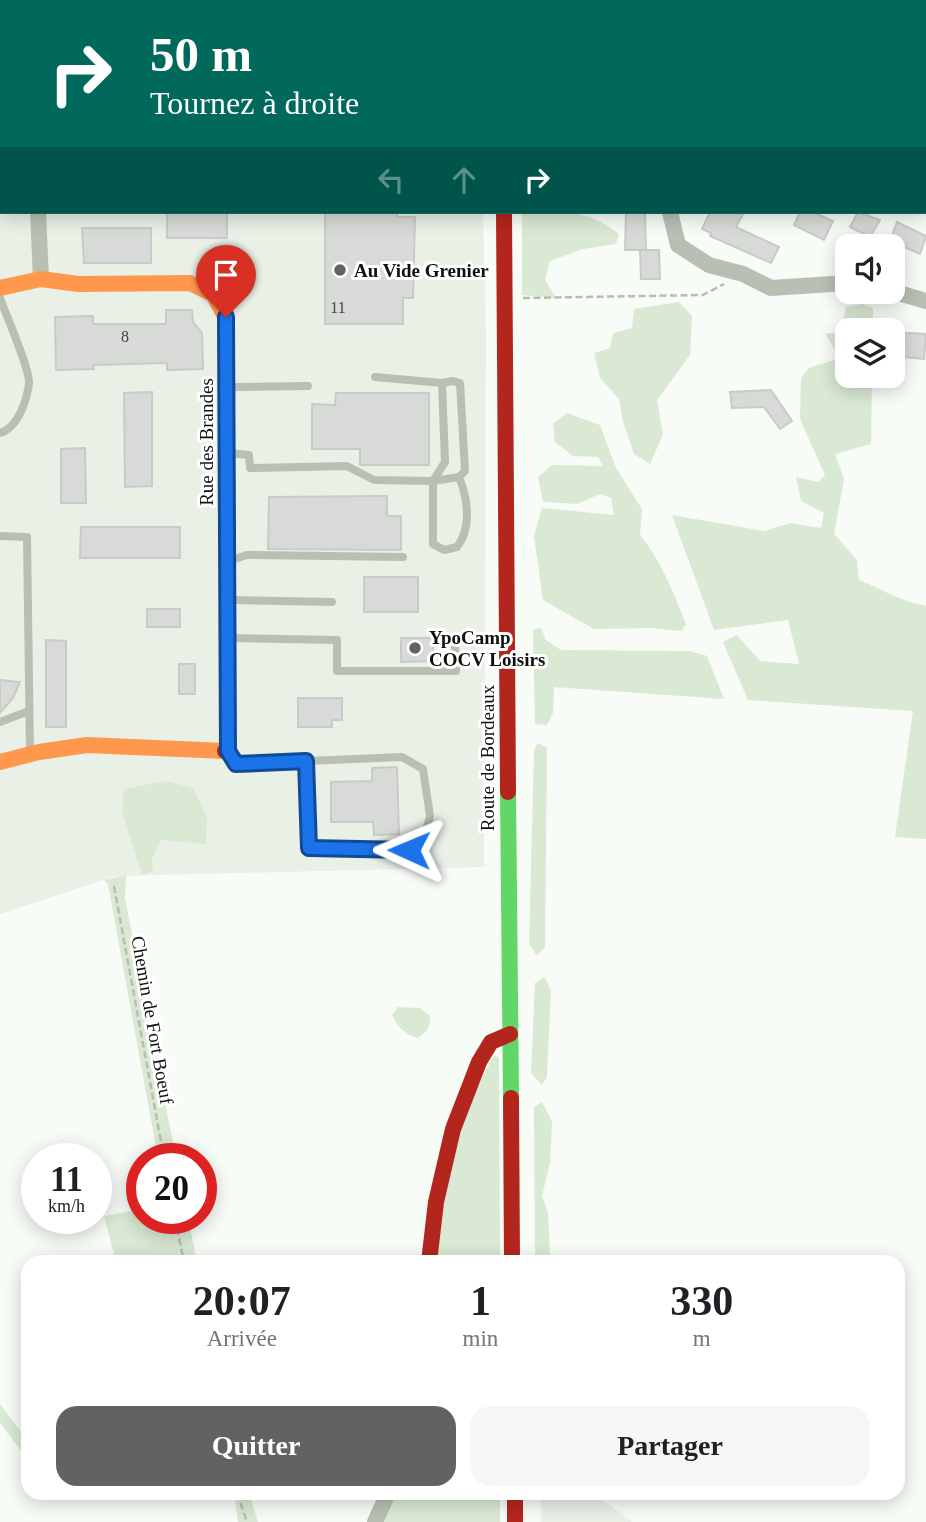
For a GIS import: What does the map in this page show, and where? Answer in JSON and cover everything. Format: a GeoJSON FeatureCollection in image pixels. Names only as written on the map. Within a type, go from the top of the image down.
{"type":"FeatureCollection","features":[{"type":"Feature","properties":{"kind":"street"},"geometry":{"type":"LineString","coordinates":[[818,0],[833,0]]}},
{"type":"Feature","properties":{"kind":"street"},"geometry":{"type":"LineString","coordinates":[[38,214],[41,279]]}},
{"type":"Feature","properties":{"kind":"street","name":"Route de Bordeaux"},"geometry":{"type":"LineString","coordinates":[[504,214],[512,1255]]}},
{"type":"Feature","properties":{"kind":"street"},"geometry":{"type":"LineString","coordinates":[[670,214],[678,245],[709,265],[743,274],[771,288],[835,284]]}},
{"type":"Feature","properties":{"kind":"street","name":"Rue des Brandes"},"geometry":{"type":"LineString","coordinates":[[0,288],[41,279],[105,285],[190,283],[213,294],[226,317],[228,751]]}},
{"type":"Feature","properties":{"kind":"street"},"geometry":{"type":"LineString","coordinates":[[905,295],[926,301]]}},
{"type":"Feature","properties":{"kind":"street"},"geometry":{"type":"LineString","coordinates":[[0,762],[87,745],[228,751]]}},
{"type":"Feature","properties":{"kind":"street"},"geometry":{"type":"LineString","coordinates":[[430,1255],[436,1202],[453,1129],[479,1062],[491,1042],[510,1034]]}},
{"type":"Feature","properties":{"kind":"street"},"geometry":{"type":"LineString","coordinates":[[375,1522],[385,1500]]}},
{"type":"Feature","properties":{"kind":"street"},"geometry":{"type":"LineString","coordinates":[[515,1500],[515,1522]]}},
{"type":"Feature","properties":{"kind":"lane"},"geometry":{"type":"LineString","coordinates":[[0,298],[29,381],[19,416],[7,431],[0,433]]}},
{"type":"Feature","properties":{"kind":"lane"},"geometry":{"type":"LineString","coordinates":[[227,453],[249,455],[250,468],[347,466],[373,480],[433,481],[459,477],[465,471],[460,383],[375,377]]}},
{"type":"Feature","properties":{"kind":"lane"},"geometry":{"type":"LineString","coordinates":[[442,383],[444,462],[433,481],[433,544],[444,550],[457,547],[466,536],[466,495],[459,477]]}},
{"type":"Feature","properties":{"kind":"lane"},"geometry":{"type":"LineString","coordinates":[[226,387],[308,386]]}},
{"type":"Feature","properties":{"kind":"lane"},"geometry":{"type":"LineString","coordinates":[[0,536],[27,537],[30,755]]}},
{"type":"Feature","properties":{"kind":"lane"},"geometry":{"type":"LineString","coordinates":[[228,561],[247,555],[403,557]]}},
{"type":"Feature","properties":{"kind":"lane"},"geometry":{"type":"LineString","coordinates":[[228,600],[332,602]]}},
{"type":"Feature","properties":{"kind":"lane"},"geometry":{"type":"LineString","coordinates":[[228,638],[337,640],[337,671],[456,671],[455,644]]}},
{"type":"Feature","properties":{"kind":"lane"},"geometry":{"type":"LineString","coordinates":[[0,722],[29,711]]}},
{"type":"Feature","properties":{"kind":"lane"},"geometry":{"type":"LineString","coordinates":[[228,751],[236,764],[306,761],[402,757],[423,769],[430,816],[425,834],[409,850],[309,848],[306,761]]}},
{"type":"Feature","properties":{"kind":"path"},"geometry":{"type":"LineString","coordinates":[[506,299],[703,295],[743,274]]}},
{"type":"Feature","properties":{"kind":"path","name":"Chemin de Fort Boeuf"},"geometry":{"type":"LineString","coordinates":[[114,886],[160,1143]]}},
{"type":"Feature","properties":{"kind":"path"},"geometry":{"type":"LineString","coordinates":[[178,1234],[183,1255]]}},
{"type":"Feature","properties":{"kind":"path"},"geometry":{"type":"LineString","coordinates":[[239,1500],[247,1522]]}},
{"type":"Feature","properties":{"kind":"shaded area"},"geometry":{"type":"Polygon","coordinates":[[[0,214],[483,214],[486,335],[484,867],[116,876],[0,914],[0,214]]]}},
{"type":"Feature","properties":{"kind":"shaded area"},"geometry":{"type":"Polygon","coordinates":[[[541,1500],[603,1500],[632,1522],[541,1522],[541,1500]]]}},
{"type":"Feature","properties":{"kind":"green space"},"geometry":{"type":"Polygon","coordinates":[[[522,214],[577,214],[596,220],[619,234],[616,244],[583,249],[550,261],[545,280],[556,298],[522,295],[522,214]]]}},
{"type":"Feature","properties":{"kind":"green space"},"geometry":{"type":"Polygon","coordinates":[[[679,302],[692,316],[690,355],[657,400],[663,435],[650,464],[634,454],[623,422],[619,399],[600,378],[594,353],[610,348],[613,333],[632,328],[634,309],[679,302]]]}},
{"type":"Feature","properties":{"kind":"green space"},"geometry":{"type":"Polygon","coordinates":[[[863,304],[873,308],[873,318],[843,318],[846,307],[863,304]]]}},
{"type":"Feature","properties":{"kind":"green space"},"geometry":{"type":"Polygon","coordinates":[[[835,333],[835,350],[825,334],[835,333]]]}},
{"type":"Feature","properties":{"kind":"green space"},"geometry":{"type":"Polygon","coordinates":[[[835,360],[835,388],[872,388],[871,444],[835,454],[844,479],[834,534],[857,560],[859,580],[926,606],[926,839],[895,837],[913,711],[748,700],[723,642],[737,635],[760,661],[799,664],[788,620],[714,630],[672,515],[764,531],[791,523],[821,528],[824,513],[801,501],[796,477],[818,482],[825,475],[800,419],[801,378],[809,368],[835,360]]]}},
{"type":"Feature","properties":{"kind":"green space"},"geometry":{"type":"Polygon","coordinates":[[[567,413],[600,425],[615,466],[642,509],[640,535],[655,556],[672,589],[686,624],[682,631],[650,628],[594,629],[543,600],[534,536],[542,508],[614,515],[611,498],[600,494],[577,504],[543,502],[538,477],[552,465],[603,466],[598,457],[573,456],[555,442],[553,424],[567,413]]]}},
{"type":"Feature","properties":{"kind":"green space"},"geometry":{"type":"Polygon","coordinates":[[[541,628],[546,640],[561,650],[690,651],[707,656],[724,699],[554,687],[553,713],[547,725],[535,724],[533,630],[541,628]]]}},
{"type":"Feature","properties":{"kind":"green space"},"geometry":{"type":"Polygon","coordinates":[[[538,743],[547,748],[545,947],[537,956],[529,944],[534,751],[538,743]]]}},
{"type":"Feature","properties":{"kind":"green space"},"geometry":{"type":"Polygon","coordinates":[[[166,781],[193,788],[207,817],[206,844],[161,840],[152,858],[153,871],[142,875],[122,812],[124,789],[166,781]]]}},
{"type":"Feature","properties":{"kind":"green space"},"geometry":{"type":"Polygon","coordinates":[[[126,875],[125,898],[173,1143],[155,1143],[108,884],[104,880],[126,875]]]}},
{"type":"Feature","properties":{"kind":"green space"},"geometry":{"type":"Polygon","coordinates":[[[544,977],[551,990],[547,1077],[542,1085],[531,1073],[535,983],[544,977]]]}},
{"type":"Feature","properties":{"kind":"green space"},"geometry":{"type":"Polygon","coordinates":[[[398,1007],[420,1008],[430,1016],[426,1032],[418,1038],[402,1030],[392,1015],[398,1007]]]}},
{"type":"Feature","properties":{"kind":"green space"},"geometry":{"type":"Polygon","coordinates":[[[494,1055],[499,1058],[500,1255],[434,1255],[455,1130],[494,1055]]]}},
{"type":"Feature","properties":{"kind":"green space"},"geometry":{"type":"Polygon","coordinates":[[[542,1102],[552,1121],[550,1163],[542,1196],[548,1213],[550,1255],[535,1255],[534,1107],[542,1102]]]}},
{"type":"Feature","properties":{"kind":"green space"},"geometry":{"type":"Polygon","coordinates":[[[126,1212],[126,1234],[191,1234],[196,1255],[114,1255],[109,1234],[112,1234],[112,1215],[126,1212]]]}},
{"type":"Feature","properties":{"kind":"green space"},"geometry":{"type":"Polygon","coordinates":[[[0,1404],[21,1432],[21,1451],[0,1423],[0,1404]]]}},
{"type":"Feature","properties":{"kind":"green space"},"geometry":{"type":"Polygon","coordinates":[[[235,1500],[251,1500],[258,1522],[238,1522],[235,1500]]]}},
{"type":"Feature","properties":{"kind":"green space"},"geometry":{"type":"Polygon","coordinates":[[[385,1500],[500,1500],[500,1522],[375,1522],[385,1500]]]}},
{"type":"Feature","properties":{"kind":"building"},"geometry":{"type":"Polygon","coordinates":[[[167,214],[227,214],[227,238],[167,238],[167,214]]]}},
{"type":"Feature","properties":{"kind":"building"},"geometry":{"type":"Polygon","coordinates":[[[325,214],[397,214],[397,217],[415,217],[413,298],[403,298],[403,324],[325,324],[325,214]]]}},
{"type":"Feature","properties":{"kind":"building"},"geometry":{"type":"Polygon","coordinates":[[[626,214],[645,214],[646,250],[625,250],[626,214]]]}},
{"type":"Feature","properties":{"kind":"building"},"geometry":{"type":"Polygon","coordinates":[[[709,214],[743,214],[736,227],[779,247],[771,263],[710,236],[711,233],[702,229],[709,214]]]}},
{"type":"Feature","properties":{"kind":"building"},"geometry":{"type":"Polygon","coordinates":[[[799,214],[817,214],[833,221],[824,240],[794,225],[799,214]]]}},
{"type":"Feature","properties":{"kind":"building"},"geometry":{"type":"Polygon","coordinates":[[[857,214],[880,220],[872,234],[864,234],[850,227],[857,214]]]}},
{"type":"Feature","properties":{"kind":"building"},"geometry":{"type":"Polygon","coordinates":[[[897,222],[926,236],[920,254],[905,247],[905,234],[892,234],[897,222]]]}},
{"type":"Feature","properties":{"kind":"building"},"geometry":{"type":"Polygon","coordinates":[[[82,228],[151,228],[151,263],[84,263],[82,228]]]}},
{"type":"Feature","properties":{"kind":"building"},"geometry":{"type":"Polygon","coordinates":[[[640,250],[659,250],[660,279],[641,279],[640,250]]]}},
{"type":"Feature","properties":{"kind":"building"},"geometry":{"type":"Polygon","coordinates":[[[166,310],[192,310],[193,322],[202,333],[203,369],[167,370],[167,363],[93,365],[94,369],[56,370],[55,317],[93,316],[93,324],[166,324],[166,310]]]}},
{"type":"Feature","properties":{"kind":"building"},"geometry":{"type":"Polygon","coordinates":[[[905,333],[926,334],[924,359],[905,357],[905,333]]]}},
{"type":"Feature","properties":{"kind":"building"},"geometry":{"type":"Polygon","coordinates":[[[771,390],[792,421],[780,429],[764,407],[732,408],[730,392],[771,390]]]}},
{"type":"Feature","properties":{"kind":"building"},"geometry":{"type":"Polygon","coordinates":[[[152,392],[152,486],[125,487],[124,393],[152,392]]]}},
{"type":"Feature","properties":{"kind":"building"},"geometry":{"type":"Polygon","coordinates":[[[336,393],[429,393],[429,465],[360,465],[360,449],[312,449],[312,404],[335,405],[336,393]]]}},
{"type":"Feature","properties":{"kind":"building"},"geometry":{"type":"Polygon","coordinates":[[[85,448],[86,503],[61,503],[61,449],[85,448]]]}},
{"type":"Feature","properties":{"kind":"building"},"geometry":{"type":"Polygon","coordinates":[[[387,496],[387,516],[401,516],[401,550],[268,549],[269,497],[387,496]]]}},
{"type":"Feature","properties":{"kind":"building"},"geometry":{"type":"Polygon","coordinates":[[[81,527],[180,527],[180,558],[80,558],[81,527]]]}},
{"type":"Feature","properties":{"kind":"building"},"geometry":{"type":"Polygon","coordinates":[[[364,577],[418,577],[418,612],[364,612],[364,577]]]}},
{"type":"Feature","properties":{"kind":"building"},"geometry":{"type":"Polygon","coordinates":[[[147,609],[180,609],[180,627],[147,627],[147,609]]]}},
{"type":"Feature","properties":{"kind":"building"},"geometry":{"type":"Polygon","coordinates":[[[401,638],[433,638],[433,661],[401,662],[401,638]]]}},
{"type":"Feature","properties":{"kind":"building"},"geometry":{"type":"Polygon","coordinates":[[[46,640],[66,641],[66,727],[46,727],[46,640]]]}},
{"type":"Feature","properties":{"kind":"building"},"geometry":{"type":"Polygon","coordinates":[[[179,664],[195,664],[195,694],[179,694],[179,664]]]}},
{"type":"Feature","properties":{"kind":"building"},"geometry":{"type":"Polygon","coordinates":[[[0,680],[20,682],[13,698],[0,713],[0,680]]]}},
{"type":"Feature","properties":{"kind":"building"},"geometry":{"type":"Polygon","coordinates":[[[298,698],[342,698],[342,720],[332,720],[332,727],[298,727],[298,698]]]}},
{"type":"Feature","properties":{"kind":"building"},"geometry":{"type":"Polygon","coordinates":[[[397,767],[399,834],[374,835],[373,822],[331,822],[331,782],[372,781],[372,768],[397,767]]]}},
{"type":"Feature","properties":{"kind":"traffic: fast"},"geometry":{"type":"LineString","coordinates":[[508,792],[511,1098]]}},
{"type":"Feature","properties":{"kind":"traffic: slow"},"geometry":{"type":"LineString","coordinates":[[0,288],[41,279],[78,284],[190,283],[213,294],[226,318],[227,475]]}},
{"type":"Feature","properties":{"kind":"traffic: slow"},"geometry":{"type":"LineString","coordinates":[[0,762],[39,752],[87,745],[225,751]]}},
{"type":"Feature","properties":{"kind":"traffic: jam"},"geometry":{"type":"LineString","coordinates":[[504,214],[508,792]]}},
{"type":"Feature","properties":{"kind":"traffic: jam"},"geometry":{"type":"LineString","coordinates":[[225,751],[228,751],[227,475]]}},
{"type":"Feature","properties":{"kind":"traffic: jam"},"geometry":{"type":"LineString","coordinates":[[430,1255],[436,1202],[453,1129],[479,1062],[491,1042],[510,1034]]}},
{"type":"Feature","properties":{"kind":"traffic: jam"},"geometry":{"type":"LineString","coordinates":[[511,1098],[512,1255]]}},
{"type":"Feature","properties":{"kind":"traffic: jam"},"geometry":{"type":"LineString","coordinates":[[515,1500],[515,1522]]}},
{"type":"Feature","properties":{"kind":"place","name":"Au Vide Grenier"},"geometry":{"type":"Point","coordinates":[340,270]}},
{"type":"Feature","properties":{"kind":"place","name":"YpoCamp COCV Loisirs"},"geometry":{"type":"Point","coordinates":[415,648]}},
{"type":"Feature","properties":{"kind":"route"},"geometry":{"type":"LineString","coordinates":[[226,317],[228,751],[236,764],[306,761],[309,848],[409,850]]}}]}
